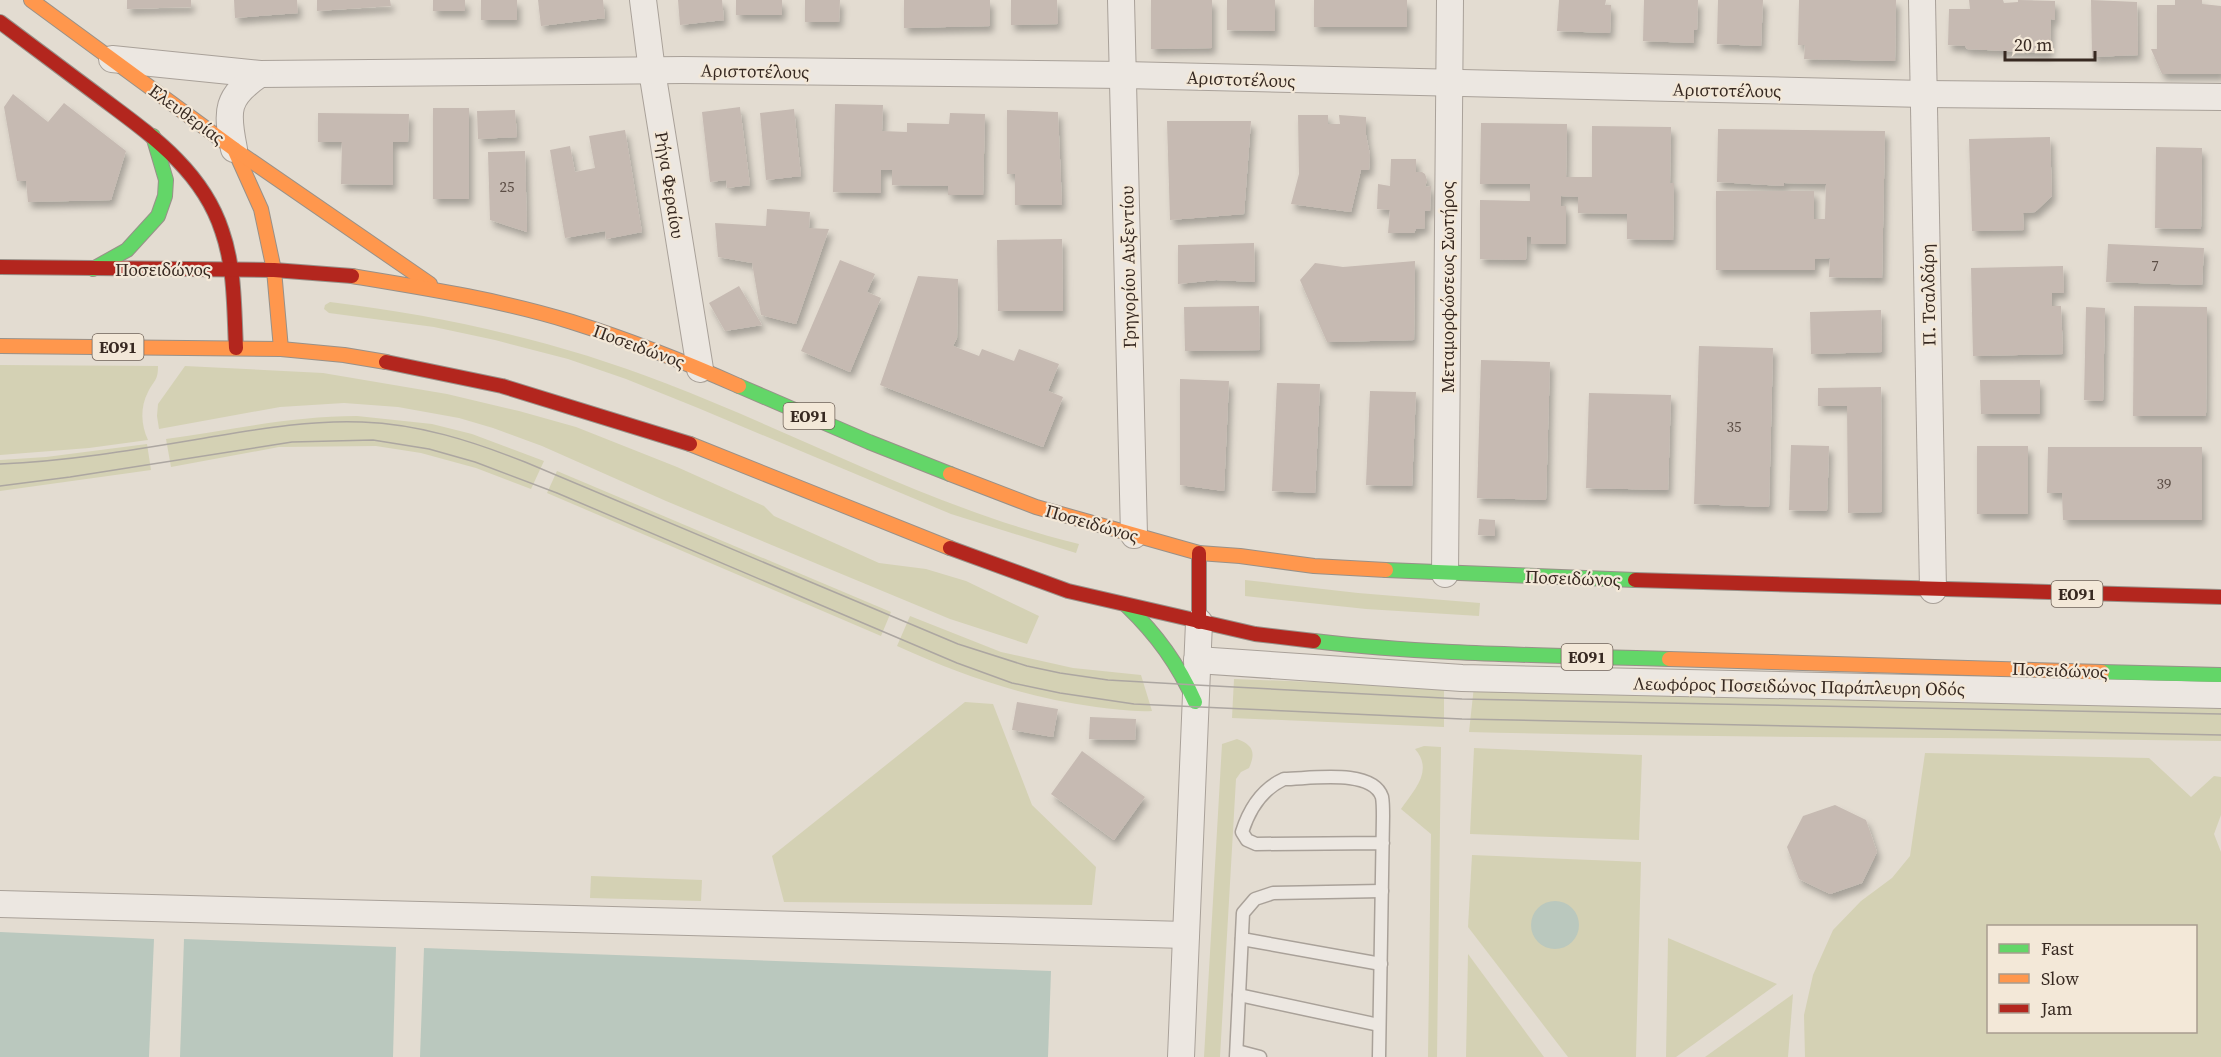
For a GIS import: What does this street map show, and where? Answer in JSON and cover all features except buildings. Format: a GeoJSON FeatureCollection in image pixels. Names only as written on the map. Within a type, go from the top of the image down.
{"type":"FeatureCollection","features":[{"type":"Feature","properties":{"kind":"main road","name":"Ελευθερίας"},"geometry":{"type":"LineString","coordinates":[[31,0],[234,148],[261,209],[274,270],[281,349]]}},
{"type":"Feature","properties":{"kind":"main road","name":"Ελευθερίας"},"geometry":{"type":"LineString","coordinates":[[0,22],[153,136],[183,162],[208,197],[217,215],[232,270],[236,348]]}},
{"type":"Feature","properties":{"kind":"main road"},"geometry":{"type":"LineString","coordinates":[[93,269],[127,250],[158,216],[165,196],[166,180],[153,136]]}},
{"type":"Feature","properties":{"kind":"main road"},"geometry":{"type":"LineString","coordinates":[[234,148],[440,291]]}},
{"type":"Feature","properties":{"kind":"main road","name":"Ποσειδώνος"},"geometry":{"type":"LineString","coordinates":[[0,267],[274,270],[348,275],[440,291],[572,322],[700,369],[869,442],[1036,507],[1199,553],[1314,566],[1445,574],[2221,597]]}},
{"type":"Feature","properties":{"kind":"main road","name":"Ποσειδώνος"},"geometry":{"type":"LineString","coordinates":[[0,346],[281,349],[345,355],[502,386],[671,437],[1028,578],[1068,591],[1199,622],[1319,643],[1444,652],[2221,675]]}},
{"type":"Feature","properties":{"kind":"main road"},"geometry":{"type":"LineString","coordinates":[[1199,553],[1199,622]]}},
{"type":"Feature","properties":{"kind":"main road"},"geometry":{"type":"LineString","coordinates":[[1127,606],[1155,632],[1168,650],[1185,677],[1195,702]]}},
{"type":"Feature","properties":{"kind":"main road"},"geometry":{"type":"LineString","coordinates":[[2198,674],[2221,664]]}},
{"type":"Feature","properties":{"kind":"street","name":"Ρήγα Φεραίου"},"geometry":{"type":"LineString","coordinates":[[643,0],[652,71],[700,369]]}},
{"type":"Feature","properties":{"kind":"street","name":"Γρηγορίου Αυξεντίου"},"geometry":{"type":"LineString","coordinates":[[1121,0],[1134,535]]}},
{"type":"Feature","properties":{"kind":"street","name":"Μεταμορφώσεως Σωτήρος"},"geometry":{"type":"LineString","coordinates":[[1445,574],[1450,0]]}},
{"type":"Feature","properties":{"kind":"street","name":"Π. Τσαλδάρη"},"geometry":{"type":"LineString","coordinates":[[1922,0],[1933,590]]}},
{"type":"Feature","properties":{"kind":"street","name":"Αριστοτέλους"},"geometry":{"type":"LineString","coordinates":[[112,59],[260,74],[683,70],[1124,75],[1924,94],[2221,97]]}},
{"type":"Feature","properties":{"kind":"street"},"geometry":{"type":"LineString","coordinates":[[234,148],[229,115],[233,99],[242,87],[260,74]]}},
{"type":"Feature","properties":{"kind":"street"},"geometry":{"type":"LineString","coordinates":[[1181,1057],[1199,622]]}},
{"type":"Feature","properties":{"kind":"street","name":"Λεωφόρος Ποσειδώνος Παράπλευρη Οδός"},"geometry":{"type":"LineString","coordinates":[[1197,660],[1462,678],[2221,695]]}},
{"type":"Feature","properties":{"kind":"street"},"geometry":{"type":"LineString","coordinates":[[0,904],[1186,935]]}},
{"type":"Feature","properties":{"kind":"lane"},"geometry":{"type":"LineString","coordinates":[[1379,1057],[1383,843],[1382,796],[1371,784],[1358,777],[1284,779],[1264,793],[1249,813],[1242,832],[1247,840],[1256,844],[1383,843]]}},
{"type":"Feature","properties":{"kind":"lane"},"geometry":{"type":"LineString","coordinates":[[1260,1057],[1237,1054],[1243,913],[1255,899],[1273,893],[1382,891]]}},
{"type":"Feature","properties":{"kind":"lane"},"geometry":{"type":"LineString","coordinates":[[1242,939],[1381,964]]}},
{"type":"Feature","properties":{"kind":"lane"},"geometry":{"type":"LineString","coordinates":[[1239,995],[1379,1025]]}},
{"type":"Feature","properties":{"kind":"shaded area"},"geometry":{"type":"Polygon","coordinates":[[[330,302],[415,315],[500,332],[624,368],[717,404],[921,492],[973,512],[1079,544],[1076,553],[951,514],[698,408],[568,359],[434,327],[329,313],[324,309],[325,305],[330,302]]]}},
{"type":"Feature","properties":{"kind":"shaded area"},"geometry":{"type":"Polygon","coordinates":[[[0,365],[158,366],[156,378],[145,398],[143,410],[144,428],[148,440],[89,448],[0,455],[0,365]]]}},
{"type":"Feature","properties":{"kind":"shaded area"},"geometry":{"type":"Polygon","coordinates":[[[185,366],[323,373],[447,394],[576,427],[677,467],[764,506],[774,516],[879,563],[926,569],[966,581],[1039,616],[1027,644],[950,619],[666,501],[542,446],[459,418],[398,407],[344,403],[280,407],[159,429],[158,404],[185,366]]]}},
{"type":"Feature","properties":{"kind":"shaded area"},"geometry":{"type":"Polygon","coordinates":[[[357,416],[432,424],[472,434],[544,461],[531,489],[476,468],[421,453],[376,446],[279,447],[171,467],[166,439],[285,421],[357,416]]]}},
{"type":"Feature","properties":{"kind":"shaded area"},"geometry":{"type":"Polygon","coordinates":[[[147,444],[151,470],[0,491],[0,460],[46,457],[147,444]]]}},
{"type":"Feature","properties":{"kind":"shaded area"},"geometry":{"type":"Polygon","coordinates":[[[557,471],[891,612],[881,636],[547,493],[557,471]]]}},
{"type":"Feature","properties":{"kind":"shaded area"},"geometry":{"type":"Polygon","coordinates":[[[1245,580],[1358,593],[1480,603],[1479,616],[1366,609],[1245,596],[1245,580]]]}},
{"type":"Feature","properties":{"kind":"shaded area"},"geometry":{"type":"Polygon","coordinates":[[[910,616],[1001,652],[1073,668],[1141,675],[1152,711],[1131,711],[1069,703],[994,684],[946,667],[897,646],[910,616]]]}},
{"type":"Feature","properties":{"kind":"shaded area"},"geometry":{"type":"Polygon","coordinates":[[[1234,679],[1444,687],[1444,727],[1232,718],[1234,679]]]}},
{"type":"Feature","properties":{"kind":"shaded area"},"geometry":{"type":"Polygon","coordinates":[[[1474,686],[2221,707],[2221,741],[1469,732],[1474,686]]]}},
{"type":"Feature","properties":{"kind":"shaded area"},"geometry":{"type":"Polygon","coordinates":[[[965,702],[993,704],[1032,805],[1096,867],[1092,905],[784,902],[772,856],[965,702]]]}},
{"type":"Feature","properties":{"kind":"shaded area"},"geometry":{"type":"Polygon","coordinates":[[[1237,739],[1250,747],[1252,758],[1249,768],[1241,772],[1236,779],[1220,1057],[1204,1057],[1222,744],[1237,739]]]}},
{"type":"Feature","properties":{"kind":"shaded area"},"geometry":{"type":"Polygon","coordinates":[[[1424,746],[1441,747],[1437,1057],[1428,1057],[1431,834],[1401,809],[1420,780],[1423,765],[1415,749],[1424,746]]]}},
{"type":"Feature","properties":{"kind":"shaded area"},"geometry":{"type":"Polygon","coordinates":[[[1474,748],[1642,755],[1639,840],[1470,834],[1474,748]]]}},
{"type":"Feature","properties":{"kind":"shaded area"},"geometry":{"type":"Polygon","coordinates":[[[1925,753],[2149,758],[2191,797],[2214,776],[2221,777],[2221,815],[2214,834],[2221,852],[2221,1057],[1805,1057],[1804,1015],[1813,975],[1833,930],[1861,901],[1892,878],[1910,856],[1925,753]]]}},
{"type":"Feature","properties":{"kind":"shaded area"},"geometry":{"type":"Polygon","coordinates":[[[1472,855],[1641,862],[1636,1057],[1568,1057],[1468,927],[1472,855]]]}},
{"type":"Feature","properties":{"kind":"shaded area"},"geometry":{"type":"Polygon","coordinates":[[[591,876],[702,880],[701,901],[590,898],[591,876]]]}},
{"type":"Feature","properties":{"kind":"shaded area"},"geometry":{"type":"Polygon","coordinates":[[[1555,901],[1572,908],[1579,925],[1572,942],[1555,949],[1538,942],[1531,925],[1538,908],[1555,901]]]}},
{"type":"Feature","properties":{"kind":"shaded area"},"geometry":{"type":"Polygon","coordinates":[[[0,932],[154,939],[149,1057],[0,1057],[0,932]]]}},
{"type":"Feature","properties":{"kind":"shaded area"},"geometry":{"type":"Polygon","coordinates":[[[1668,938],[1777,984],[1676,1057],[1666,1057],[1668,938]]]}},
{"type":"Feature","properties":{"kind":"shaded area"},"geometry":{"type":"Polygon","coordinates":[[[184,939],[396,947],[393,1057],[180,1057],[184,939]]]}},
{"type":"Feature","properties":{"kind":"shaded area"},"geometry":{"type":"Polygon","coordinates":[[[424,948],[1051,971],[1048,1057],[420,1057],[424,948]]]}},
{"type":"Feature","properties":{"kind":"shaded area"},"geometry":{"type":"Polygon","coordinates":[[[1468,954],[1544,1057],[1466,1057],[1468,954]]]}},
{"type":"Feature","properties":{"kind":"shaded area"},"geometry":{"type":"Polygon","coordinates":[[[1793,994],[1788,1057],[1705,1057],[1793,994]]]}},
{"type":"Feature","properties":{"kind":"tram line"},"geometry":{"type":"LineString","coordinates":[[0,464],[82,457],[307,423],[383,423],[425,430],[485,447],[525,462],[958,644],[1027,666],[1108,680],[1462,699],[2221,714]]}},
{"type":"Feature","properties":{"kind":"tram line"},"geometry":{"type":"LineString","coordinates":[[0,486],[292,442],[373,440],[429,449],[475,462],[557,493],[957,663],[1012,683],[1134,704],[1462,719],[2221,735]]}},
{"type":"Feature","properties":{"kind":"traffic: fast"},"geometry":{"type":"LineString","coordinates":[[93,269],[127,250],[158,216],[165,196],[166,180],[153,136]]}},
{"type":"Feature","properties":{"kind":"traffic: fast"},"geometry":{"type":"LineString","coordinates":[[739,386],[950,474]]}},
{"type":"Feature","properties":{"kind":"traffic: fast"},"geometry":{"type":"LineString","coordinates":[[1386,570],[1635,580]]}},
{"type":"Feature","properties":{"kind":"traffic: fast"},"geometry":{"type":"LineString","coordinates":[[1127,606],[1166,651],[1195,702]]}},
{"type":"Feature","properties":{"kind":"traffic: fast"},"geometry":{"type":"LineString","coordinates":[[1314,641],[1447,652],[1669,659]]}},
{"type":"Feature","properties":{"kind":"traffic: fast"},"geometry":{"type":"LineString","coordinates":[[2102,672],[2221,675]]}},
{"type":"Feature","properties":{"kind":"traffic: slow"},"geometry":{"type":"LineString","coordinates":[[31,0],[234,149],[261,209],[274,270],[281,349]]}},
{"type":"Feature","properties":{"kind":"traffic: slow"},"geometry":{"type":"LineString","coordinates":[[234,149],[430,284]]}},
{"type":"Feature","properties":{"kind":"traffic: slow"},"geometry":{"type":"LineString","coordinates":[[352,276],[463,295],[545,314],[636,344],[739,386]]}},
{"type":"Feature","properties":{"kind":"traffic: slow"},"geometry":{"type":"LineString","coordinates":[[0,346],[281,349],[386,362]]}},
{"type":"Feature","properties":{"kind":"traffic: slow"},"geometry":{"type":"LineString","coordinates":[[690,444],[950,548]]}},
{"type":"Feature","properties":{"kind":"traffic: slow"},"geometry":{"type":"LineString","coordinates":[[950,474],[1036,507],[1199,553],[1314,566],[1386,570]]}},
{"type":"Feature","properties":{"kind":"traffic: slow"},"geometry":{"type":"LineString","coordinates":[[1669,659],[2102,672]]}},
{"type":"Feature","properties":{"kind":"traffic: jam"},"geometry":{"type":"LineString","coordinates":[[0,22],[154,139],[187,171],[201,189],[213,209],[226,245],[233,289],[236,348]]}},
{"type":"Feature","properties":{"kind":"traffic: jam"},"geometry":{"type":"LineString","coordinates":[[0,267],[274,270],[352,276]]}},
{"type":"Feature","properties":{"kind":"traffic: jam"},"geometry":{"type":"LineString","coordinates":[[386,362],[502,386],[690,444]]}},
{"type":"Feature","properties":{"kind":"traffic: jam"},"geometry":{"type":"LineString","coordinates":[[950,548],[1068,591],[1255,634],[1314,641]]}},
{"type":"Feature","properties":{"kind":"traffic: jam"},"geometry":{"type":"LineString","coordinates":[[1199,553],[1199,622]]}},
{"type":"Feature","properties":{"kind":"traffic: jam"},"geometry":{"type":"LineString","coordinates":[[1635,580],[2221,597]]}}]}
